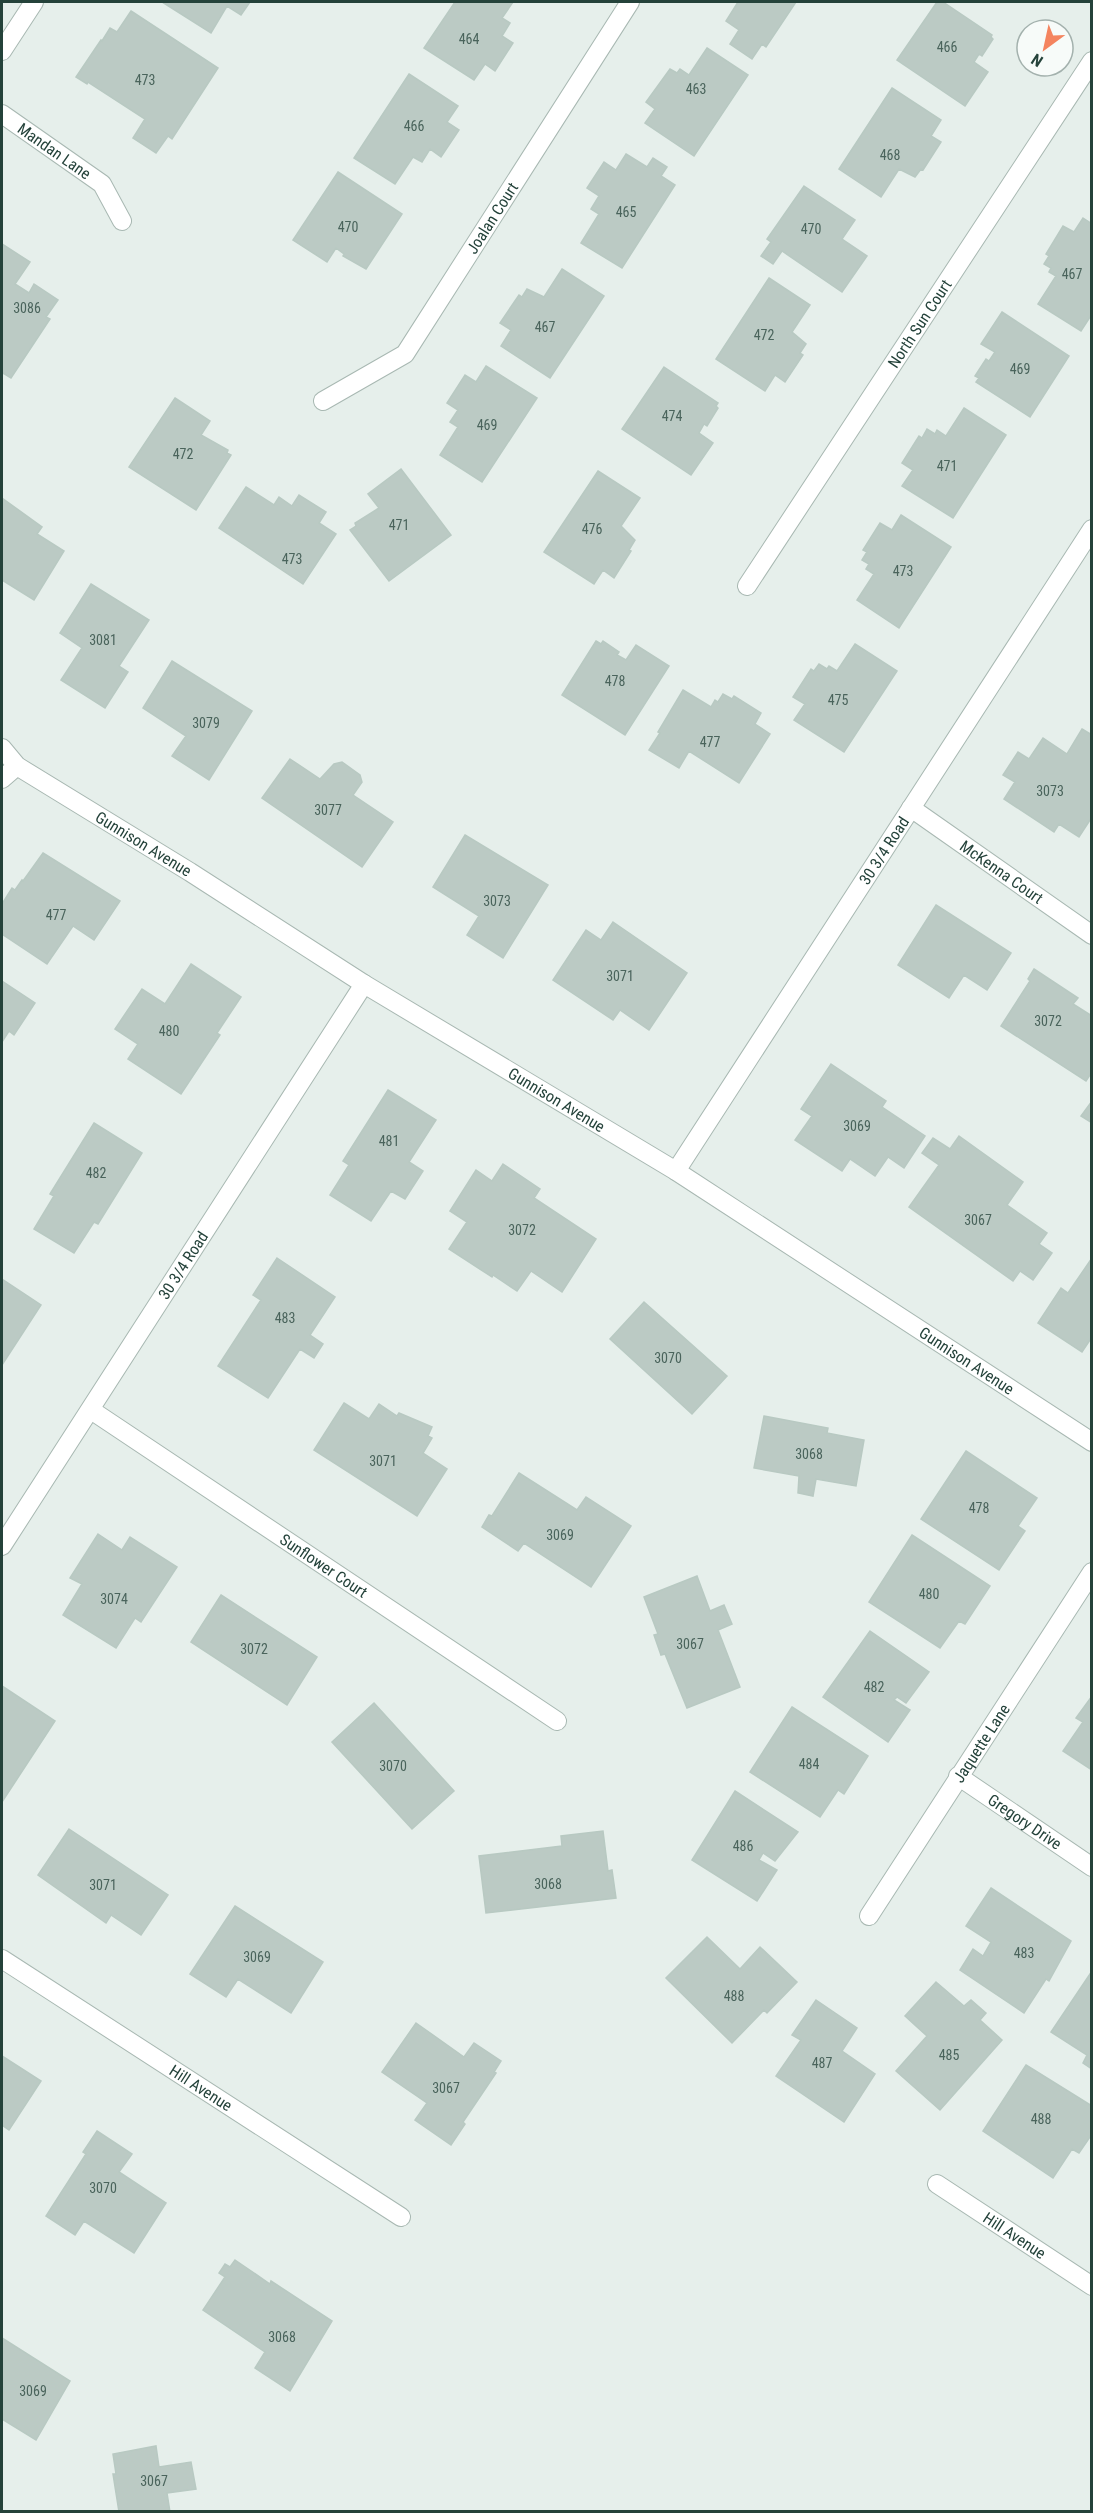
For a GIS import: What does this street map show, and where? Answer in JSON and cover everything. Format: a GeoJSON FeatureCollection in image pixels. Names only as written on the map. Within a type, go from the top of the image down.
{"type":"FeatureCollection","features":[{"type":"Feature","properties":{"kind":"street"},"geometry":{"type":"LineString","coordinates":[[2,51],[34,2]]}},
{"type":"Feature","properties":{"kind":"street","name":"Joalan Court"},"geometry":{"type":"LineString","coordinates":[[322,401],[405,354],[630,2]]}},
{"type":"Feature","properties":{"kind":"street","name":"North Sun Court"},"geometry":{"type":"LineString","coordinates":[[747,586],[1092,61]]}},
{"type":"Feature","properties":{"kind":"street","name":"Mandan Lane"},"geometry":{"type":"LineString","coordinates":[[2,114],[102,184],[122,221]]}},
{"type":"Feature","properties":{"kind":"street","name":"30 3/4 Road"},"geometry":{"type":"LineString","coordinates":[[676,1171],[1092,529]]}},
{"type":"Feature","properties":{"kind":"street","name":"Gunnison Avenue"},"geometry":{"type":"LineString","coordinates":[[2,748],[17,765],[190,872],[364,984],[676,1171],[1092,1442]]}},
{"type":"Feature","properties":{"kind":"street"},"geometry":{"type":"LineString","coordinates":[[2,779],[17,765]]}},
{"type":"Feature","properties":{"kind":"street","name":"McKenna Court"},"geometry":{"type":"LineString","coordinates":[[911,808],[1092,935]]}},
{"type":"Feature","properties":{"kind":"street","name":"30 3/4 Road"},"geometry":{"type":"LineString","coordinates":[[2,1546],[364,984]]}},
{"type":"Feature","properties":{"kind":"street","name":"Sunflower Court"},"geometry":{"type":"LineString","coordinates":[[91,1410],[557,1721]]}},
{"type":"Feature","properties":{"kind":"street","name":"Jaquette Lane"},"geometry":{"type":"LineString","coordinates":[[869,1916],[1092,1572]]}},
{"type":"Feature","properties":{"kind":"street","name":"Gregory Drive"},"geometry":{"type":"LineString","coordinates":[[958,1776],[1092,1867]]}},
{"type":"Feature","properties":{"kind":"street","name":"Hill Avenue"},"geometry":{"type":"LineString","coordinates":[[2,1959],[401,2217]]}},
{"type":"Feature","properties":{"kind":"street","name":"Hill Avenue"},"geometry":{"type":"LineString","coordinates":[[938,2184],[1090,2280]]}},
{"type":"Feature","properties":{"kind":"building"},"geometry":{"type":"Polygon","coordinates":[[[162,2],[250,2],[241,15],[227,6],[211,33],[162,2]]]}},
{"type":"Feature","properties":{"kind":"building"},"geometry":{"type":"Polygon","coordinates":[[[455,2],[513,2],[502,18],[510,23],[502,36],[513,43],[495,71],[485,64],[474,80],[424,48],[455,2]]]}},
{"type":"Feature","properties":{"kind":"building"},"geometry":{"type":"Polygon","coordinates":[[[738,2],[796,2],[766,47],[762,44],[752,59],[730,44],[739,30],[726,21],[738,2]]]}},
{"type":"Feature","properties":{"kind":"building"},"geometry":{"type":"Polygon","coordinates":[[[937,2],[943,2],[992,35],[993,39],[982,56],[979,54],[974,62],[988,72],[965,106],[897,60],[937,2]]]}},
{"type":"Feature","properties":{"kind":"building"},"geometry":{"type":"Polygon","coordinates":[[[131,11],[218,68],[172,139],[168,136],[156,153],[133,138],[145,119],[88,82],[87,84],[76,77],[110,28],[117,32],[131,11]]]}},
{"type":"Feature","properties":{"kind":"building"},"geometry":{"type":"Polygon","coordinates":[[[707,48],[748,75],[694,156],[645,123],[655,109],[646,102],[670,69],[677,73],[680,69],[689,75],[707,48]]]}},
{"type":"Feature","properties":{"kind":"building"},"geometry":{"type":"Polygon","coordinates":[[[409,74],[458,106],[447,122],[459,130],[441,157],[430,149],[422,162],[413,157],[395,184],[354,158],[409,74]]]}},
{"type":"Feature","properties":{"kind":"building"},"geometry":{"type":"Polygon","coordinates":[[[892,88],[941,120],[931,136],[941,142],[923,170],[921,169],[915,177],[899,169],[881,197],[839,169],[892,88]]]}},
{"type":"Feature","properties":{"kind":"building"},"geometry":{"type":"Polygon","coordinates":[[[626,154],[647,167],[653,158],[667,167],[661,176],[675,185],[622,268],[581,243],[599,214],[591,209],[599,196],[587,188],[604,162],[616,170],[626,154]]]}},
{"type":"Feature","properties":{"kind":"building"},"geometry":{"type":"Polygon","coordinates":[[[338,172],[402,214],[366,269],[343,256],[344,254],[336,248],[327,262],[293,240],[338,172]]]}},
{"type":"Feature","properties":{"kind":"building"},"geometry":{"type":"Polygon","coordinates":[[[804,186],[855,220],[842,239],[867,256],[842,292],[782,251],[773,264],[761,256],[771,242],[767,239],[804,186]]]}},
{"type":"Feature","properties":{"kind":"building"},"geometry":{"type":"Polygon","coordinates":[[[1083,218],[1092,224],[1092,314],[1081,331],[1038,304],[1056,276],[1049,272],[1051,268],[1044,264],[1049,256],[1046,254],[1063,226],[1074,232],[1083,218]]]}},
{"type":"Feature","properties":{"kind":"building"},"geometry":{"type":"Polygon","coordinates":[[[2,244],[30,262],[15,284],[29,293],[34,284],[58,300],[46,317],[50,319],[11,378],[3,373],[2,375],[2,244]]]}},
{"type":"Feature","properties":{"kind":"building"},"geometry":{"type":"Polygon","coordinates":[[[562,269],[604,296],[550,378],[501,346],[511,330],[500,323],[519,295],[522,297],[527,289],[544,297],[562,269]]]}},
{"type":"Feature","properties":{"kind":"building"},"geometry":{"type":"Polygon","coordinates":[[[769,278],[810,305],[792,332],[806,344],[800,353],[803,355],[785,382],[775,375],[765,391],[716,359],[769,278]]]}},
{"type":"Feature","properties":{"kind":"building"},"geometry":{"type":"Polygon","coordinates":[[[1002,312],[1069,356],[1030,417],[976,382],[979,378],[975,376],[986,359],[989,361],[995,352],[981,344],[1002,312]]]}},
{"type":"Feature","properties":{"kind":"building"},"geometry":{"type":"Polygon","coordinates":[[[486,366],[537,398],[482,482],[440,455],[458,427],[450,422],[458,410],[447,403],[465,375],[476,382],[486,366]]]}},
{"type":"Feature","properties":{"kind":"building"},"geometry":{"type":"Polygon","coordinates":[[[664,367],[718,403],[716,406],[718,408],[707,426],[704,424],[699,433],[713,443],[691,475],[622,429],[664,367]]]}},
{"type":"Feature","properties":{"kind":"building"},"geometry":{"type":"Polygon","coordinates":[[[175,398],[210,421],[201,435],[228,450],[227,453],[231,455],[196,510],[129,467],[175,398]]]}},
{"type":"Feature","properties":{"kind":"building"},"geometry":{"type":"Polygon","coordinates":[[[964,408],[1006,435],[953,518],[902,486],[913,470],[902,463],[919,436],[922,438],[927,429],[935,434],[937,430],[946,436],[964,408]]]}},
{"type":"Feature","properties":{"kind":"building"},"geometry":{"type":"Polygon","coordinates":[[[401,469],[451,535],[389,581],[350,530],[356,526],[355,523],[379,508],[368,494],[401,469]]]}},
{"type":"Feature","properties":{"kind":"building"},"geometry":{"type":"Polygon","coordinates":[[[598,471],[640,498],[621,526],[635,540],[629,550],[631,551],[614,578],[603,570],[594,584],[544,552],[598,471]]]}},
{"type":"Feature","properties":{"kind":"building"},"geometry":{"type":"Polygon","coordinates":[[[246,487],[274,505],[279,497],[292,506],[299,495],[326,512],[319,523],[336,534],[303,584],[219,528],[246,487]]]}},
{"type":"Feature","properties":{"kind":"building"},"geometry":{"type":"Polygon","coordinates":[[[2,498],[42,527],[37,534],[64,551],[34,600],[2,580],[2,498]]]}},
{"type":"Feature","properties":{"kind":"building"},"geometry":{"type":"Polygon","coordinates":[[[901,515],[951,547],[899,628],[857,600],[874,574],[866,569],[869,564],[862,560],[867,552],[863,550],[880,523],[892,530],[901,515]]]}},
{"type":"Feature","properties":{"kind":"building"},"geometry":{"type":"Polygon","coordinates":[[[91,584],[149,620],[119,666],[128,672],[105,708],[61,680],[82,648],[60,633],[91,584]]]}},
{"type":"Feature","properties":{"kind":"building"},"geometry":{"type":"Polygon","coordinates":[[[596,641],[601,644],[603,641],[619,652],[617,655],[626,660],[636,645],[669,666],[625,735],[562,695],[596,641]]]}},
{"type":"Feature","properties":{"kind":"building"},"geometry":{"type":"Polygon","coordinates":[[[855,644],[897,671],[844,752],[794,720],[805,704],[793,697],[811,669],[814,671],[819,664],[837,671],[855,644]]]}},
{"type":"Feature","properties":{"kind":"building"},"geometry":{"type":"Polygon","coordinates":[[[172,661],[252,711],[209,780],[172,756],[186,736],[143,708],[172,661]]]}},
{"type":"Feature","properties":{"kind":"building"},"geometry":{"type":"Polygon","coordinates":[[[683,690],[711,707],[715,700],[718,702],[723,694],[732,699],[734,696],[761,713],[755,724],[770,734],[739,783],[689,751],[679,768],[649,750],[683,690]]]}},
{"type":"Feature","properties":{"kind":"building"},"geometry":{"type":"Polygon","coordinates":[[[1082,729],[1092,735],[1092,817],[1079,837],[1059,824],[1054,832],[1004,799],[1015,782],[1003,775],[1018,752],[1029,759],[1043,738],[1067,754],[1082,729]]]}},
{"type":"Feature","properties":{"kind":"building"},"geometry":{"type":"Polygon","coordinates":[[[290,759],[320,779],[334,764],[342,762],[360,775],[362,782],[353,795],[393,822],[362,867],[262,798],[290,759]]]}},
{"type":"Feature","properties":{"kind":"building"},"geometry":{"type":"Polygon","coordinates":[[[465,835],[548,885],[503,958],[467,935],[479,916],[433,887],[465,835]]]}},
{"type":"Feature","properties":{"kind":"building"},"geometry":{"type":"Polygon","coordinates":[[[43,853],[120,901],[94,940],[73,926],[47,964],[2,934],[2,904],[12,888],[15,890],[23,881],[43,853]]]}},
{"type":"Feature","properties":{"kind":"building"},"geometry":{"type":"Polygon","coordinates":[[[936,905],[1011,953],[987,990],[964,975],[949,998],[898,965],[936,905]]]}},
{"type":"Feature","properties":{"kind":"building"},"geometry":{"type":"Polygon","coordinates":[[[613,922],[687,973],[649,1030],[620,1010],[613,1020],[553,980],[586,930],[601,940],[613,922]]]}},
{"type":"Feature","properties":{"kind":"building"},"geometry":{"type":"Polygon","coordinates":[[[191,964],[241,997],[217,1033],[220,1035],[181,1094],[128,1059],[138,1044],[115,1029],[142,989],[165,1004],[191,964]]]}},
{"type":"Feature","properties":{"kind":"building"},"geometry":{"type":"Polygon","coordinates":[[[1034,969],[1078,998],[1073,1004],[1092,1016],[1092,1072],[1086,1081],[1001,1026],[1030,981],[1028,979],[1034,969]]]}},
{"type":"Feature","properties":{"kind":"building"},"geometry":{"type":"Polygon","coordinates":[[[2,981],[35,1003],[14,1035],[9,1031],[2,1042],[2,981]]]}},
{"type":"Feature","properties":{"kind":"building"},"geometry":{"type":"Polygon","coordinates":[[[831,1064],[886,1101],[882,1107],[925,1136],[904,1168],[888,1157],[875,1176],[850,1159],[842,1171],[795,1140],[812,1116],[801,1109],[831,1064]]]}},
{"type":"Feature","properties":{"kind":"building"},"geometry":{"type":"Polygon","coordinates":[[[388,1090],[436,1120],[409,1162],[423,1171],[405,1199],[391,1191],[371,1221],[330,1195],[349,1165],[343,1161],[388,1090]]]}},
{"type":"Feature","properties":{"kind":"building"},"geometry":{"type":"Polygon","coordinates":[[[1092,1101],[1092,1123],[1081,1116],[1092,1101]]]}},
{"type":"Feature","properties":{"kind":"building"},"geometry":{"type":"Polygon","coordinates":[[[94,1123],[142,1153],[98,1224],[94,1222],[74,1253],[34,1229],[54,1196],[50,1194],[94,1123]]]}},
{"type":"Feature","properties":{"kind":"building"},"geometry":{"type":"Polygon","coordinates":[[[959,1136],[1023,1182],[1007,1205],[1047,1233],[1039,1244],[1052,1253],[1033,1280],[1020,1271],[1013,1281],[909,1207],[939,1165],[922,1153],[933,1138],[950,1149],[959,1136]]]}},
{"type":"Feature","properties":{"kind":"building"},"geometry":{"type":"Polygon","coordinates":[[[503,1164],[540,1189],[534,1198],[596,1239],[562,1292],[531,1271],[517,1291],[449,1249],[467,1222],[450,1211],[476,1170],[492,1181],[503,1164]]]}},
{"type":"Feature","properties":{"kind":"building"},"geometry":{"type":"Polygon","coordinates":[[[277,1258],[335,1297],[310,1335],[323,1344],[314,1358],[300,1349],[268,1398],[218,1366],[261,1300],[253,1295],[277,1258]]]}},
{"type":"Feature","properties":{"kind":"building"},"geometry":{"type":"Polygon","coordinates":[[[1092,1258],[1092,1337],[1082,1352],[1038,1323],[1061,1288],[1068,1293],[1092,1258]]]}},
{"type":"Feature","properties":{"kind":"building"},"geometry":{"type":"Polygon","coordinates":[[[2,1279],[41,1305],[2,1365],[2,1279]]]}},
{"type":"Feature","properties":{"kind":"building"},"geometry":{"type":"Polygon","coordinates":[[[644,1302],[727,1376],[692,1414],[610,1339],[644,1302]]]}},
{"type":"Feature","properties":{"kind":"building"},"geometry":{"type":"Polygon","coordinates":[[[344,1403],[369,1419],[379,1404],[397,1416],[399,1413],[432,1427],[428,1436],[432,1438],[423,1453],[447,1469],[417,1516],[314,1450],[344,1403]]]}},
{"type":"Feature","properties":{"kind":"building"},"geometry":{"type":"Polygon","coordinates":[[[764,1416],[828,1428],[827,1433],[864,1440],[856,1486],[816,1479],[813,1496],[798,1493],[799,1476],[754,1468],[764,1416]]]}},
{"type":"Feature","properties":{"kind":"building"},"geometry":{"type":"Polygon","coordinates":[[[966,1451],[1037,1498],[1018,1526],[1025,1531],[999,1570],[921,1519],[966,1451]]]}},
{"type":"Feature","properties":{"kind":"building"},"geometry":{"type":"Polygon","coordinates":[[[519,1473],[577,1510],[586,1497],[631,1526],[591,1587],[524,1543],[518,1551],[482,1527],[489,1515],[492,1516],[519,1473]]]}},
{"type":"Feature","properties":{"kind":"building"},"geometry":{"type":"Polygon","coordinates":[[[98,1534],[122,1550],[130,1537],[177,1567],[141,1622],[135,1618],[116,1648],[63,1615],[82,1584],[70,1578],[98,1534]]]}},
{"type":"Feature","properties":{"kind":"building"},"geometry":{"type":"Polygon","coordinates":[[[912,1535],[990,1586],[965,1624],[959,1621],[940,1648],[869,1602],[912,1535]]]}},
{"type":"Feature","properties":{"kind":"building"},"geometry":{"type":"Polygon","coordinates":[[[697,1576],[710,1611],[724,1605],[732,1624],[718,1630],[740,1687],[687,1708],[665,1654],[661,1655],[654,1635],[658,1634],[644,1597],[697,1576]]]}},
{"type":"Feature","properties":{"kind":"building"},"geometry":{"type":"Polygon","coordinates":[[[221,1595],[317,1657],[287,1705],[191,1642],[221,1595]]]}},
{"type":"Feature","properties":{"kind":"building"},"geometry":{"type":"Polygon","coordinates":[[[870,1631],[929,1672],[906,1703],[897,1697],[894,1700],[910,1710],[888,1742],[823,1697],[870,1631]]]}},
{"type":"Feature","properties":{"kind":"building"},"geometry":{"type":"Polygon","coordinates":[[[2,1686],[55,1721],[2,1802],[2,1686]]]}},
{"type":"Feature","properties":{"kind":"building"},"geometry":{"type":"Polygon","coordinates":[[[1092,1696],[1092,1770],[1063,1751],[1083,1722],[1076,1718],[1092,1696]]]}},
{"type":"Feature","properties":{"kind":"building"},"geometry":{"type":"Polygon","coordinates":[[[374,1703],[454,1791],[412,1829],[332,1742],[374,1703]]]}},
{"type":"Feature","properties":{"kind":"building"},"geometry":{"type":"Polygon","coordinates":[[[792,1707],[868,1756],[844,1794],[838,1790],[820,1817],[750,1772],[792,1707]]]}},
{"type":"Feature","properties":{"kind":"building"},"geometry":{"type":"Polygon","coordinates":[[[735,1791],[798,1832],[775,1861],[763,1853],[759,1860],[777,1870],[757,1901],[692,1860],[735,1791]]]}},
{"type":"Feature","properties":{"kind":"building"},"geometry":{"type":"Polygon","coordinates":[[[69,1829],[168,1895],[141,1935],[111,1915],[106,1923],[38,1875],[69,1829]]]}},
{"type":"Feature","properties":{"kind":"building"},"geometry":{"type":"Polygon","coordinates":[[[603,1831],[608,1871],[612,1870],[616,1898],[486,1913],[479,1856],[562,1846],[561,1836],[603,1831]]]}},
{"type":"Feature","properties":{"kind":"building"},"geometry":{"type":"Polygon","coordinates":[[[991,1888],[1071,1941],[1049,1981],[1046,1979],[1024,2013],[960,1970],[973,1949],[983,1956],[991,1942],[966,1926],[991,1888]]]}},
{"type":"Feature","properties":{"kind":"building"},"geometry":{"type":"Polygon","coordinates":[[[235,1906],[323,1962],[291,2013],[238,1979],[226,1997],[190,1974],[235,1906]]]}},
{"type":"Feature","properties":{"kind":"building"},"geometry":{"type":"Polygon","coordinates":[[[707,1937],[740,1969],[760,1947],[797,1982],[767,2013],[764,2010],[732,2043],[666,1978],[707,1937]]]}},
{"type":"Feature","properties":{"kind":"building"},"geometry":{"type":"Polygon","coordinates":[[[1092,1971],[1092,2069],[1083,2063],[1087,2055],[1051,2032],[1092,1971]]]}},
{"type":"Feature","properties":{"kind":"building"},"geometry":{"type":"Polygon","coordinates":[[[936,1982],[964,2006],[971,2000],[986,2013],[980,2020],[1002,2040],[940,2110],[896,2071],[927,2036],[905,2016],[936,1982]]]}},
{"type":"Feature","properties":{"kind":"building"},"geometry":{"type":"Polygon","coordinates":[[[816,2000],[857,2028],[842,2051],[875,2074],[844,2122],[776,2076],[801,2040],[792,2035],[816,2000]]]}},
{"type":"Feature","properties":{"kind":"building"},"geometry":{"type":"Polygon","coordinates":[[[416,2023],[464,2057],[474,2043],[501,2061],[494,2072],[496,2073],[463,2122],[465,2124],[451,2145],[415,2120],[427,2103],[382,2072],[416,2023]]]}},
{"type":"Feature","properties":{"kind":"building"},"geometry":{"type":"Polygon","coordinates":[[[2,2056],[41,2081],[9,2130],[2,2125],[2,2056]]]}},
{"type":"Feature","properties":{"kind":"building"},"geometry":{"type":"Polygon","coordinates":[[[1026,2065],[1092,2106],[1092,2134],[1079,2153],[1072,2149],[1053,2178],[983,2131],[1026,2065]]]}},
{"type":"Feature","properties":{"kind":"building"},"geometry":{"type":"Polygon","coordinates":[[[97,2131],[132,2154],[119,2172],[166,2203],[134,2253],[84,2221],[75,2235],[46,2216],[86,2154],[83,2152],[97,2131]]]}},
{"type":"Feature","properties":{"kind":"building"},"geometry":{"type":"Polygon","coordinates":[[[235,2260],[332,2321],[290,2391],[255,2368],[265,2352],[203,2310],[225,2277],[219,2273],[225,2264],[230,2267],[235,2260]]]}},
{"type":"Feature","properties":{"kind":"building"},"geometry":{"type":"Polygon","coordinates":[[[2,2338],[70,2381],[36,2440],[2,2419],[2,2338]]]}},
{"type":"Feature","properties":{"kind":"building"},"geometry":{"type":"Polygon","coordinates":[[[156,2446],[159,2467],[191,2462],[196,2489],[167,2493],[170,2512],[119,2512],[113,2474],[116,2474],[113,2454],[156,2446]]]}}]}
